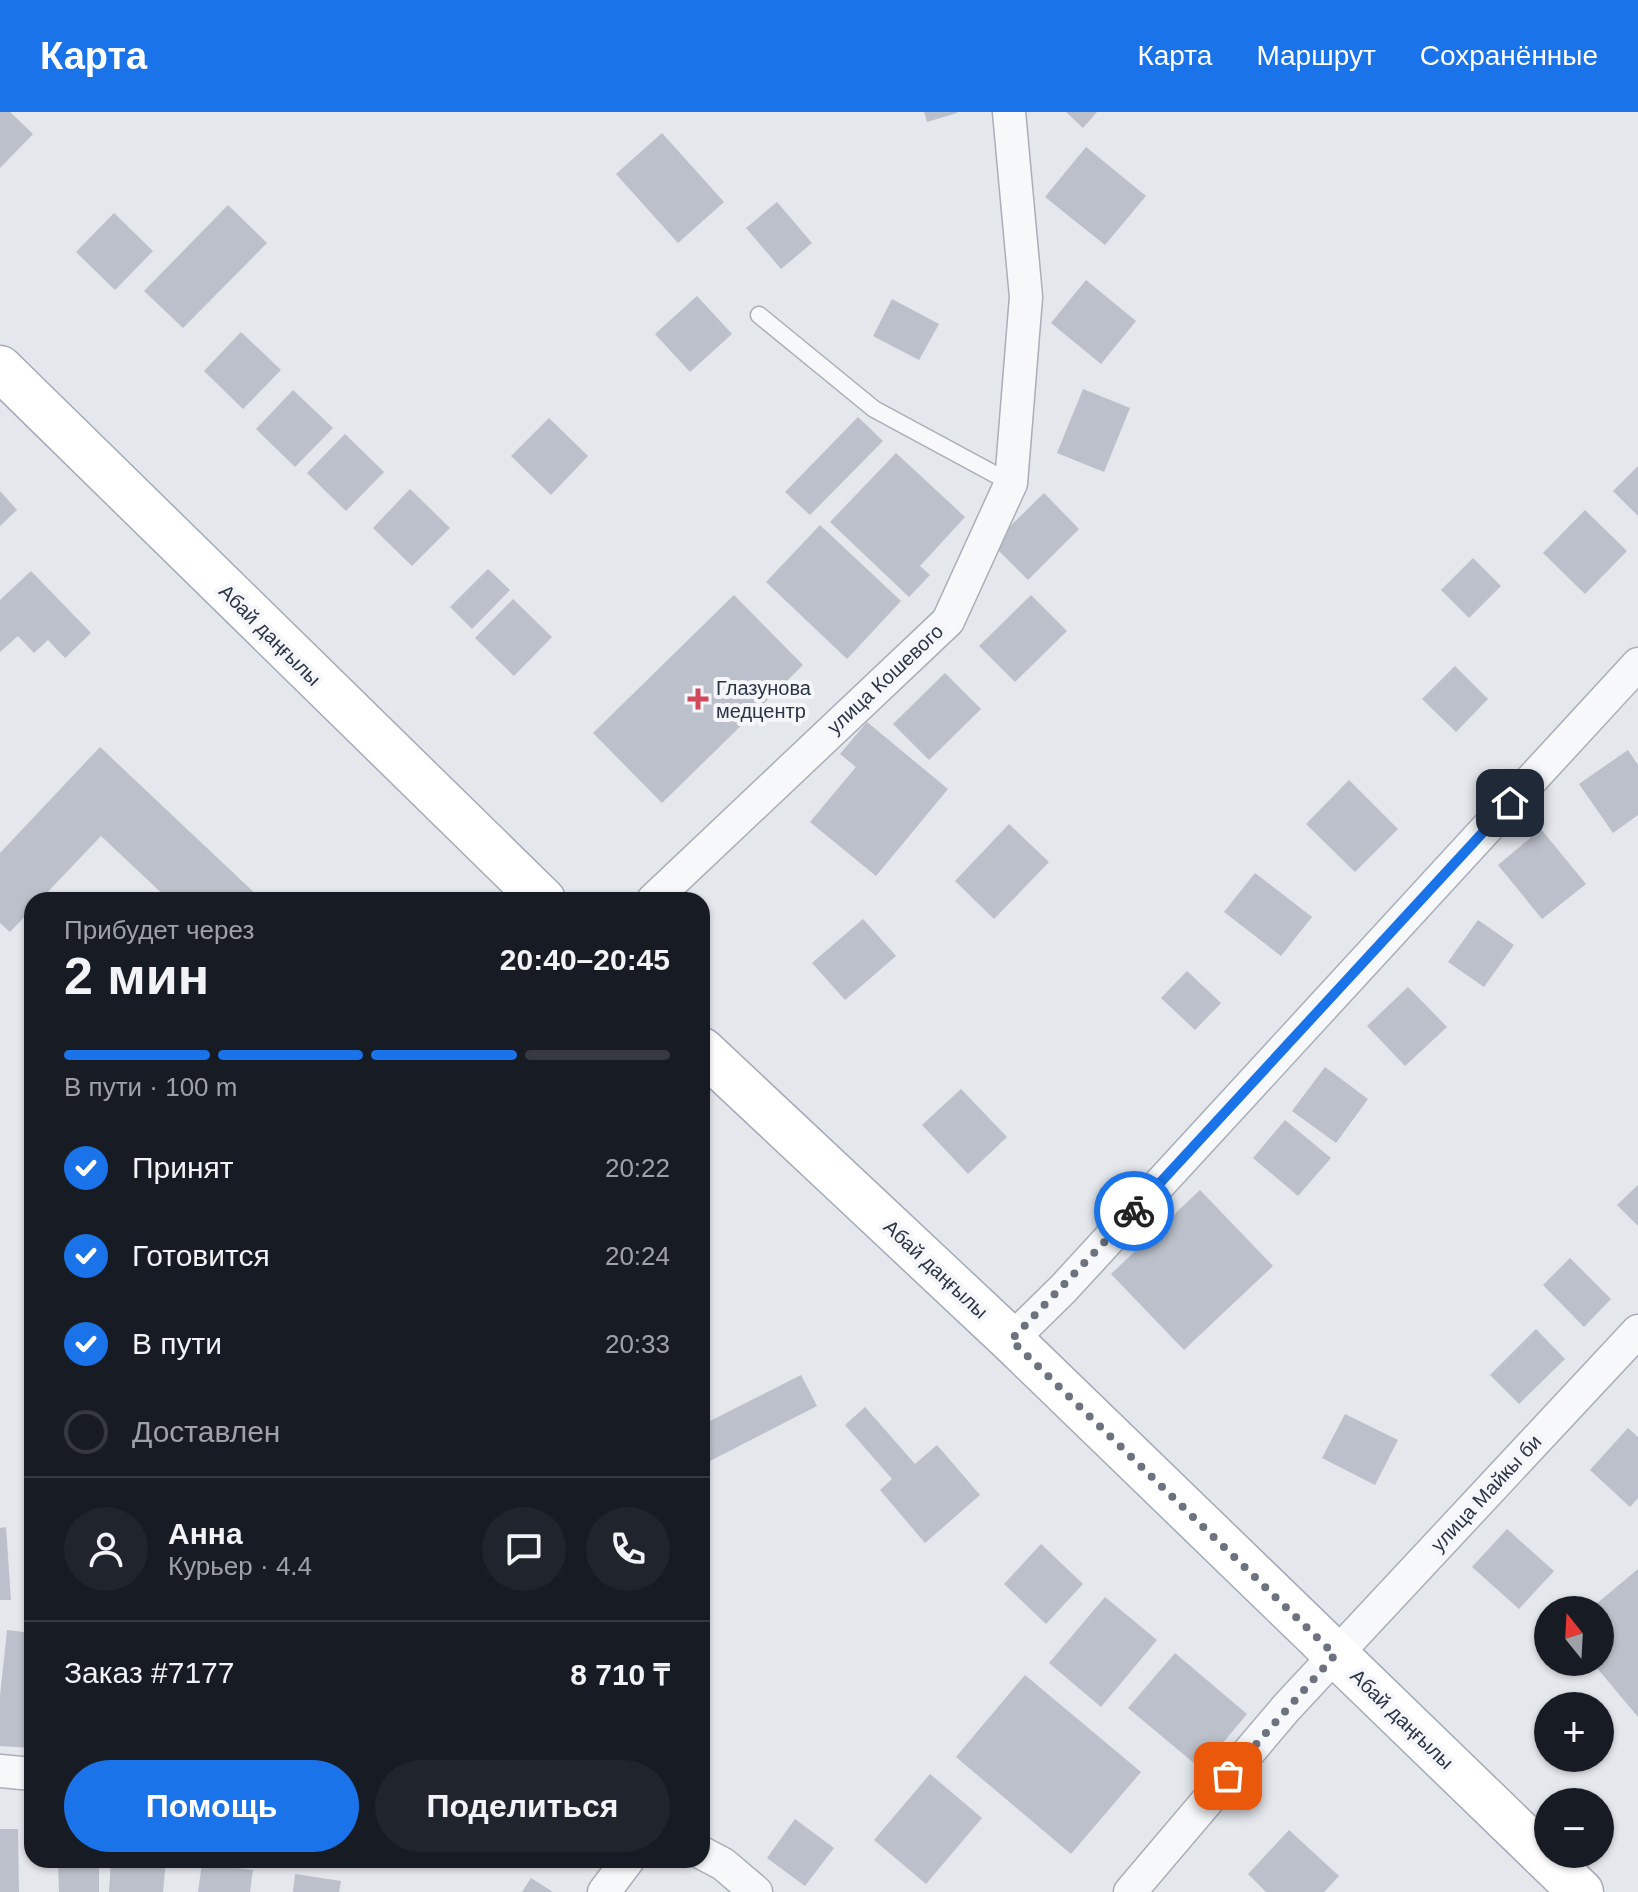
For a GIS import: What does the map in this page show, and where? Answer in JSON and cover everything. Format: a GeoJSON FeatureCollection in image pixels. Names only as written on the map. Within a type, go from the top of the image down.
{"type":"FeatureCollection","features":[{"type":"Feature","properties":{"kind":"main road","name":"Абай даңғылы"},"geometry":{"type":"LineString","coordinates":[[0,368],[535,892]]}},
{"type":"Feature","properties":{"kind":"main road","name":"Абай даңғылы"},"geometry":{"type":"LineString","coordinates":[[710,1058],[1011,1340],[1581,1892]]}},
{"type":"Feature","properties":{"kind":"street","name":"улица Кошевого"},"geometry":{"type":"LineString","coordinates":[[661,892],[948,621],[1011,483],[1026,297],[1009,112]]}},
{"type":"Feature","properties":{"kind":"street"},"geometry":{"type":"LineString","coordinates":[[1011,1340],[1063,1289],[1638,664]]}},
{"type":"Feature","properties":{"kind":"street","name":"улица Майкы би"},"geometry":{"type":"LineString","coordinates":[[1130,1892],[1335,1655],[1638,1331]]}},
{"type":"Feature","properties":{"kind":"street"},"geometry":{"type":"LineString","coordinates":[[0,1771],[24,1773]]}},
{"type":"Feature","properties":{"kind":"street"},"geometry":{"type":"LineString","coordinates":[[710,1857],[723,1864],[756,1892]]}},
{"type":"Feature","properties":{"kind":"street"},"geometry":{"type":"LineString","coordinates":[[604,1892],[622,1868]]}},
{"type":"Feature","properties":{"kind":"lane"},"geometry":{"type":"LineString","coordinates":[[759,315],[874,409],[1011,483]]}},
{"type":"Feature","properties":{"kind":"building"},"geometry":{"type":"Polygon","coordinates":[[[0,112],[10,112],[33,134],[0,168],[0,112]]]}},
{"type":"Feature","properties":{"kind":"building"},"geometry":{"type":"Polygon","coordinates":[[[924,112],[957,112],[957,113],[927,122],[924,112]]]}},
{"type":"Feature","properties":{"kind":"building"},"geometry":{"type":"Polygon","coordinates":[[[1066,112],[1097,112],[1083,128],[1066,112]]]}},
{"type":"Feature","properties":{"kind":"building"},"geometry":{"type":"Polygon","coordinates":[[[662,133],[724,202],[678,243],[616,174],[662,133]]]}},
{"type":"Feature","properties":{"kind":"building"},"geometry":{"type":"Polygon","coordinates":[[[1086,147],[1146,196],[1105,245],[1045,197],[1086,147]]]}},
{"type":"Feature","properties":{"kind":"building"},"geometry":{"type":"Polygon","coordinates":[[[777,202],[812,243],[781,269],[746,228],[777,202]]]}},
{"type":"Feature","properties":{"kind":"building"},"geometry":{"type":"Polygon","coordinates":[[[228,205],[267,243],[183,328],[144,291],[228,205]]]}},
{"type":"Feature","properties":{"kind":"building"},"geometry":{"type":"Polygon","coordinates":[[[114,213],[153,251],[115,290],[76,252],[114,213]]]}},
{"type":"Feature","properties":{"kind":"building"},"geometry":{"type":"Polygon","coordinates":[[[1086,280],[1136,321],[1101,364],[1051,323],[1086,280]]]}},
{"type":"Feature","properties":{"kind":"building"},"geometry":{"type":"Polygon","coordinates":[[[697,296],[732,334],[690,372],[655,334],[697,296]]]}},
{"type":"Feature","properties":{"kind":"building"},"geometry":{"type":"Polygon","coordinates":[[[892,299],[939,324],[919,360],[873,336],[892,299]]]}},
{"type":"Feature","properties":{"kind":"building"},"geometry":{"type":"Polygon","coordinates":[[[241,332],[281,370],[243,409],[204,371],[241,332]]]}},
{"type":"Feature","properties":{"kind":"building"},"geometry":{"type":"Polygon","coordinates":[[[1083,389],[1130,408],[1104,472],[1057,453],[1083,389]]]}},
{"type":"Feature","properties":{"kind":"building"},"geometry":{"type":"Polygon","coordinates":[[[293,390],[333,428],[295,467],[256,429],[293,390]]]}},
{"type":"Feature","properties":{"kind":"building"},"geometry":{"type":"Polygon","coordinates":[[[858,417],[883,441],[810,515],[785,492],[858,417]]]}},
{"type":"Feature","properties":{"kind":"building"},"geometry":{"type":"Polygon","coordinates":[[[549,418],[588,456],[551,495],[511,456],[549,418]]]}},
{"type":"Feature","properties":{"kind":"building"},"geometry":{"type":"Polygon","coordinates":[[[345,434],[384,472],[346,511],[307,473],[345,434]]]}},
{"type":"Feature","properties":{"kind":"building"},"geometry":{"type":"Polygon","coordinates":[[[896,453],[965,517],[920,566],[930,575],[909,597],[830,522],[896,453]]]}},
{"type":"Feature","properties":{"kind":"building"},"geometry":{"type":"Polygon","coordinates":[[[1638,466],[1638,516],[1613,491],[1638,466]]]}},
{"type":"Feature","properties":{"kind":"building"},"geometry":{"type":"Polygon","coordinates":[[[410,489],[450,528],[412,566],[373,528],[410,489]]]}},
{"type":"Feature","properties":{"kind":"building"},"geometry":{"type":"Polygon","coordinates":[[[0,491],[17,510],[0,526],[0,491]]]}},
{"type":"Feature","properties":{"kind":"building"},"geometry":{"type":"Polygon","coordinates":[[[1044,493],[1079,529],[1028,580],[992,544],[1044,493]]]}},
{"type":"Feature","properties":{"kind":"building"},"geometry":{"type":"Polygon","coordinates":[[[1585,510],[1627,551],[1585,594],[1543,553],[1585,510]]]}},
{"type":"Feature","properties":{"kind":"building"},"geometry":{"type":"Polygon","coordinates":[[[820,525],[901,601],[847,659],[766,582],[820,525]]]}},
{"type":"Feature","properties":{"kind":"building"},"geometry":{"type":"Polygon","coordinates":[[[1473,558],[1501,586],[1469,618],[1441,590],[1473,558]]]}},
{"type":"Feature","properties":{"kind":"building"},"geometry":{"type":"Polygon","coordinates":[[[488,569],[510,590],[472,629],[450,607],[488,569]]]}},
{"type":"Feature","properties":{"kind":"building"},"geometry":{"type":"Polygon","coordinates":[[[31,571],[91,633],[65,658],[48,640],[34,653],[18,636],[0,652],[0,600],[31,571]]]}},
{"type":"Feature","properties":{"kind":"building","name":"Глазунова медцентр"},"geometry":{"type":"Polygon","coordinates":[[[734,595],[803,665],[662,803],[593,733],[734,595]]]}},
{"type":"Feature","properties":{"kind":"building"},"geometry":{"type":"Polygon","coordinates":[[[1031,595],[1067,631],[1015,682],[979,646],[1031,595]]]}},
{"type":"Feature","properties":{"kind":"building"},"geometry":{"type":"Polygon","coordinates":[[[513,599],[552,637],[514,676],[475,638],[513,599]]]}},
{"type":"Feature","properties":{"kind":"building"},"geometry":{"type":"Polygon","coordinates":[[[1455,666],[1488,699],[1456,732],[1422,699],[1455,666]]]}},
{"type":"Feature","properties":{"kind":"building"},"geometry":{"type":"Polygon","coordinates":[[[945,673],[981,709],[929,760],[893,724],[945,673]]]}},
{"type":"Feature","properties":{"kind":"building"},"geometry":{"type":"Polygon","coordinates":[[[867,722],[948,789],[876,876],[810,822],[856,767],[840,754],[867,722]]]}},
{"type":"Feature","properties":{"kind":"building"},"geometry":{"type":"Polygon","coordinates":[[[100,747],[254,892],[160,892],[101,836],[48,892],[24,892],[24,917],[10,932],[0,923],[0,853],[100,747]]]}},
{"type":"Feature","properties":{"kind":"building"},"geometry":{"type":"Polygon","coordinates":[[[1628,750],[1638,765],[1638,815],[1613,833],[1579,784],[1628,750]]]}},
{"type":"Feature","properties":{"kind":"building"},"geometry":{"type":"Polygon","coordinates":[[[1349,780],[1398,829],[1355,872],[1306,824],[1349,780]]]}},
{"type":"Feature","properties":{"kind":"building"},"geometry":{"type":"Polygon","coordinates":[[[1009,824],[1049,862],[994,919],[955,881],[1009,824]]]}},
{"type":"Feature","properties":{"kind":"building"},"geometry":{"type":"Polygon","coordinates":[[[1541,829],[1586,884],[1542,919],[1498,865],[1541,829]]]}},
{"type":"Feature","properties":{"kind":"building"},"geometry":{"type":"Polygon","coordinates":[[[1255,873],[1312,917],[1281,956],[1224,912],[1255,873]]]}},
{"type":"Feature","properties":{"kind":"building"},"geometry":{"type":"Polygon","coordinates":[[[863,919],[896,956],[845,1000],[812,963],[863,919]]]}},
{"type":"Feature","properties":{"kind":"building"},"geometry":{"type":"Polygon","coordinates":[[[1478,920],[1514,945],[1484,987],[1448,962],[1478,920]]]}},
{"type":"Feature","properties":{"kind":"building"},"geometry":{"type":"Polygon","coordinates":[[[1187,971],[1221,1003],[1195,1030],[1161,998],[1187,971]]]}},
{"type":"Feature","properties":{"kind":"building"},"geometry":{"type":"Polygon","coordinates":[[[1408,987],[1447,1027],[1405,1066],[1367,1026],[1408,987]]]}},
{"type":"Feature","properties":{"kind":"building"},"geometry":{"type":"Polygon","coordinates":[[[1325,1067],[1368,1099],[1336,1143],[1292,1111],[1325,1067]]]}},
{"type":"Feature","properties":{"kind":"building"},"geometry":{"type":"Polygon","coordinates":[[[961,1089],[1007,1137],[968,1174],[922,1125],[961,1089]]]}},
{"type":"Feature","properties":{"kind":"building"},"geometry":{"type":"Polygon","coordinates":[[[1285,1120],[1331,1158],[1298,1196],[1253,1158],[1285,1120]]]}},
{"type":"Feature","properties":{"kind":"building"},"geometry":{"type":"Polygon","coordinates":[[[1638,1185],[1638,1226],[1617,1205],[1638,1185]]]}},
{"type":"Feature","properties":{"kind":"building"},"geometry":{"type":"Polygon","coordinates":[[[1200,1190],[1273,1266],[1184,1350],[1111,1274],[1200,1190]]]}},
{"type":"Feature","properties":{"kind":"building"},"geometry":{"type":"Polygon","coordinates":[[[1570,1258],[1611,1299],[1584,1327],[1543,1285],[1570,1258]]]}},
{"type":"Feature","properties":{"kind":"building"},"geometry":{"type":"Polygon","coordinates":[[[1536,1329],[1565,1359],[1519,1404],[1490,1375],[1536,1329]]]}},
{"type":"Feature","properties":{"kind":"building"},"geometry":{"type":"Polygon","coordinates":[[[801,1375],[817,1406],[710,1461],[710,1421],[801,1375]]]}},
{"type":"Feature","properties":{"kind":"building"},"geometry":{"type":"Polygon","coordinates":[[[865,1407],[915,1464],[937,1445],[980,1495],[925,1543],[880,1490],[892,1479],[845,1425],[865,1407]]]}},
{"type":"Feature","properties":{"kind":"building"},"geometry":{"type":"Polygon","coordinates":[[[1345,1414],[1398,1440],[1375,1485],[1322,1458],[1345,1414]]]}},
{"type":"Feature","properties":{"kind":"building"},"geometry":{"type":"Polygon","coordinates":[[[1628,1428],[1638,1437],[1638,1498],[1630,1507],[1590,1470],[1628,1428]]]}},
{"type":"Feature","properties":{"kind":"building"},"geometry":{"type":"Polygon","coordinates":[[[6,1527],[11,1600],[0,1600],[0,1528],[6,1527]]]}},
{"type":"Feature","properties":{"kind":"building"},"geometry":{"type":"Polygon","coordinates":[[[1507,1529],[1554,1571],[1519,1609],[1472,1567],[1507,1529]]]}},
{"type":"Feature","properties":{"kind":"building"},"geometry":{"type":"Polygon","coordinates":[[[1041,1544],[1083,1584],[1046,1624],[1004,1584],[1041,1544]]]}},
{"type":"Feature","properties":{"kind":"building"},"geometry":{"type":"Polygon","coordinates":[[[1638,1569],[1638,1717],[1604,1676],[1614,1676],[1614,1596],[1606,1596],[1638,1569]]]}},
{"type":"Feature","properties":{"kind":"building"},"geometry":{"type":"Polygon","coordinates":[[[1105,1597],[1157,1640],[1101,1707],[1049,1663],[1105,1597]]]}},
{"type":"Feature","properties":{"kind":"building"},"geometry":{"type":"Polygon","coordinates":[[[7,1630],[24,1632],[24,1748],[0,1746],[0,1696],[7,1630]]]}},
{"type":"Feature","properties":{"kind":"building"},"geometry":{"type":"Polygon","coordinates":[[[1175,1653],[1247,1714],[1201,1769],[1128,1708],[1175,1653]]]}},
{"type":"Feature","properties":{"kind":"building"},"geometry":{"type":"Polygon","coordinates":[[[1025,1675],[1141,1772],[1071,1854],[956,1757],[1025,1675]]]}},
{"type":"Feature","properties":{"kind":"building"},"geometry":{"type":"Polygon","coordinates":[[[930,1774],[982,1818],[926,1884],[874,1840],[930,1774]]]}},
{"type":"Feature","properties":{"kind":"building"},"geometry":{"type":"Polygon","coordinates":[[[795,1819],[834,1848],[805,1886],[767,1858],[795,1819]]]}},
{"type":"Feature","properties":{"kind":"building"},"geometry":{"type":"Polygon","coordinates":[[[0,1829],[18,1829],[19,1892],[0,1892],[0,1829]]]}},
{"type":"Feature","properties":{"kind":"building"},"geometry":{"type":"Polygon","coordinates":[[[1289,1830],[1339,1876],[1324,1892],[1266,1892],[1248,1874],[1289,1830]]]}},
{"type":"Feature","properties":{"kind":"building"},"geometry":{"type":"Polygon","coordinates":[[[58,1868],[99,1868],[99,1892],[59,1892],[58,1868]]]}},
{"type":"Feature","properties":{"kind":"building"},"geometry":{"type":"Polygon","coordinates":[[[110,1868],[165,1868],[163,1892],[109,1892],[110,1868]]]}},
{"type":"Feature","properties":{"kind":"building"},"geometry":{"type":"Polygon","coordinates":[[[201,1868],[253,1870],[250,1892],[198,1892],[201,1868]]]}},
{"type":"Feature","properties":{"kind":"building"},"geometry":{"type":"Polygon","coordinates":[[[295,1874],[341,1881],[339,1892],[293,1892],[295,1874]]]}},
{"type":"Feature","properties":{"kind":"building"},"geometry":{"type":"Polygon","coordinates":[[[531,1878],[553,1892],[522,1892],[531,1878]]]}},
{"type":"Feature","properties":{"kind":"way so far"},"geometry":{"type":"LineString","coordinates":[[1134,1211],[1063,1289],[1011,1340],[1335,1655],[1228,1776]]}},
{"type":"Feature","properties":{"kind":"place","name":"Глазунова медцентр"},"geometry":{"type":"Point","coordinates":[698,699]}},
{"type":"Feature","properties":{"kind":"route"},"geometry":{"type":"LineString","coordinates":[[1134,1211],[1510,803]]}}]}
